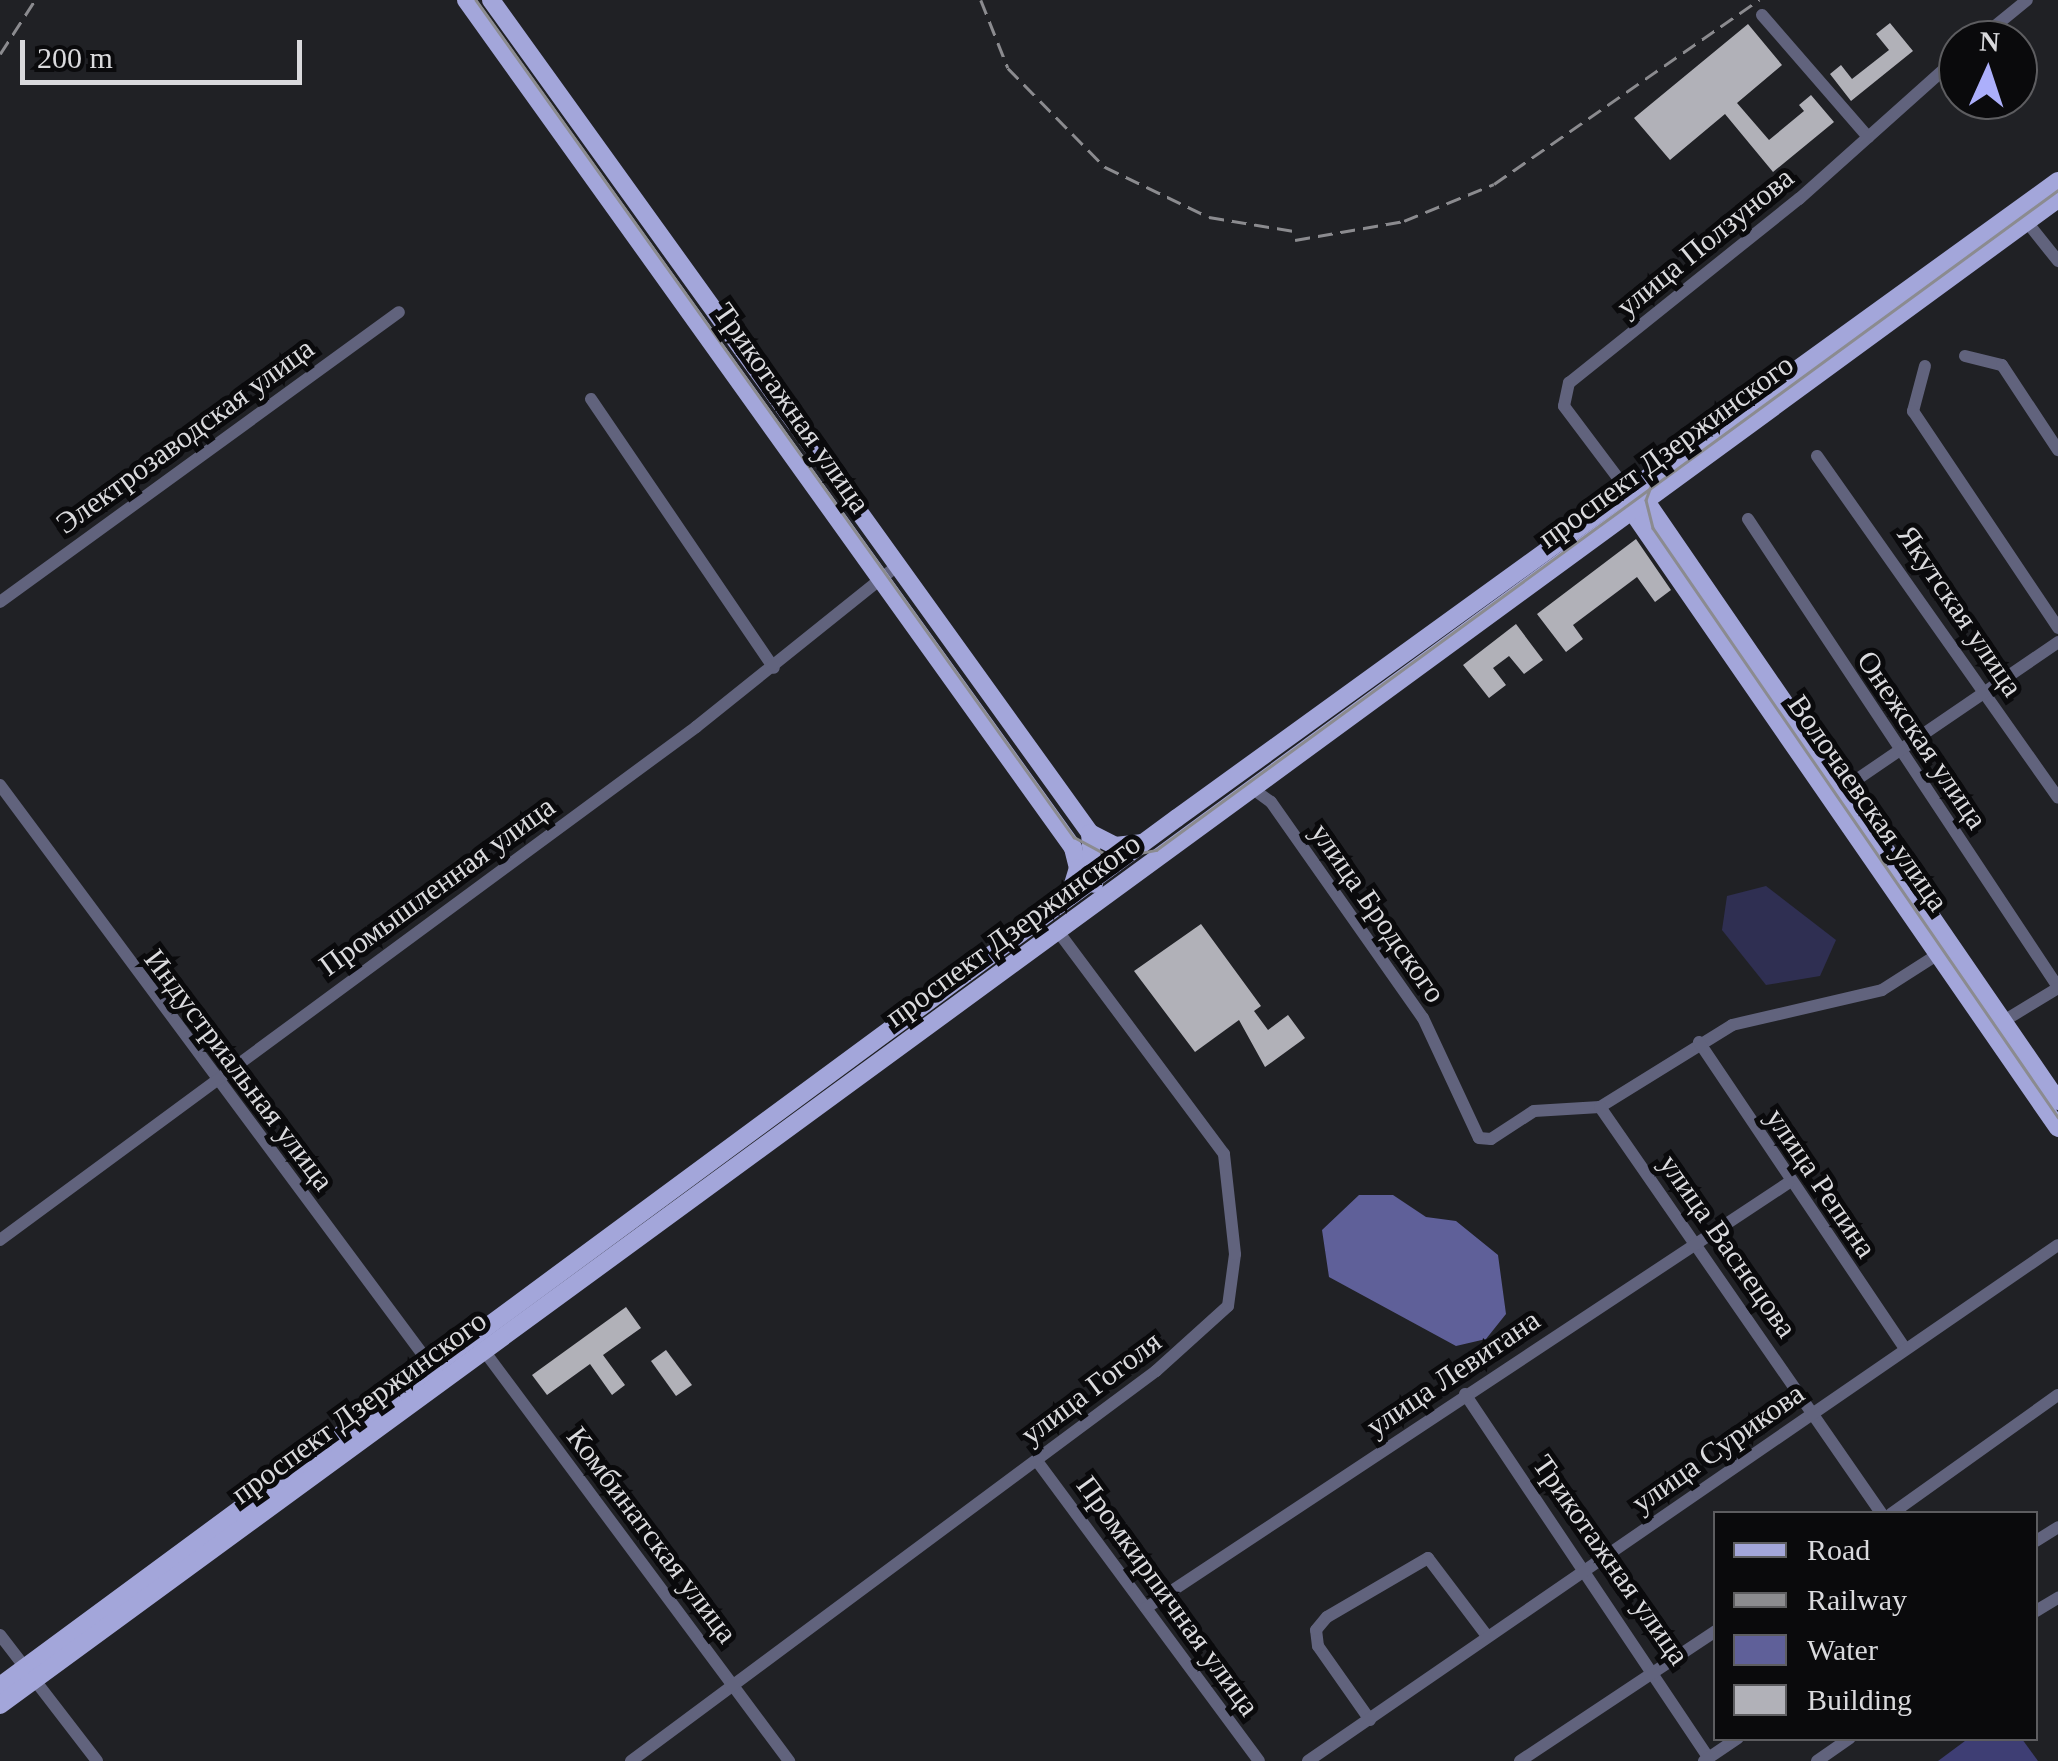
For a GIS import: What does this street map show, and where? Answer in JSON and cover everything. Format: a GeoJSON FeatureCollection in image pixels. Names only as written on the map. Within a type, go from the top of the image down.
{"type":"FeatureCollection","features":[{"type":"Feature","properties":{"kind":"main road","name":"Трикотажная улица"},"geometry":{"type":"LineString","coordinates":[[466,0],[1073,848]]}},
{"type":"Feature","properties":{"kind":"main road","name":"Трикотажная улица"},"geometry":{"type":"LineString","coordinates":[[491,0],[1090,834],[1097,859],[1096,879]]}},
{"type":"Feature","properties":{"kind":"main road","name":"проспект Дзержинского"},"geometry":{"type":"LineString","coordinates":[[1096,879],[2022,216],[2058,181]]}},
{"type":"Feature","properties":{"kind":"main road","name":"проспект Дзержинского"},"geometry":{"type":"LineString","coordinates":[[2022,216],[2058,199]]}},
{"type":"Feature","properties":{"kind":"main road","name":"проспект Дзержинского"},"geometry":{"type":"LineString","coordinates":[[480,1345],[1072,909],[1160,857],[1631,495]]}},
{"type":"Feature","properties":{"kind":"main road","name":"Волочаевская улица"},"geometry":{"type":"LineString","coordinates":[[1631,495],[1660,522],[1838,792]]}},
{"type":"Feature","properties":{"kind":"main road","name":"Волочаевская улица"},"geometry":{"type":"LineString","coordinates":[[1631,495],[1946,949],[2058,1128]]}},
{"type":"Feature","properties":{"kind":"main road"},"geometry":{"type":"LineString","coordinates":[[1090,834],[1115,846],[1144,843]]}},
{"type":"Feature","properties":{"kind":"main road"},"geometry":{"type":"LineString","coordinates":[[1072,909],[1076,887],[1073,848],[1117,864],[1160,857]]}},
{"type":"Feature","properties":{"kind":"main road"},"geometry":{"type":"LineString","coordinates":[[1072,909],[1096,879]]}},
{"type":"Feature","properties":{"kind":"main road","name":"проспект Дзержинского"},"geometry":{"type":"LineString","coordinates":[[0,1705],[28,1675],[438,1375],[1058,932],[1072,909]]}},
{"type":"Feature","properties":{"kind":"main road","name":"Волочаевская улица"},"geometry":{"type":"LineString","coordinates":[[1997,1025],[2058,1101]]}},
{"type":"Feature","properties":{"kind":"main road","name":"проспект Дзержинского"},"geometry":{"type":"LineString","coordinates":[[0,1686],[28,1675]]}},
{"type":"Feature","properties":{"kind":"street"},"geometry":{"type":"LineString","coordinates":[[2002,20],[2026,0]]}},
{"type":"Feature","properties":{"kind":"street"},"geometry":{"type":"LineString","coordinates":[[1762,15],[1868,138]]}},
{"type":"Feature","properties":{"kind":"street","name":"улица Ползунова"},"geometry":{"type":"LineString","coordinates":[[1631,495],[1564,406],[1569,383],[1868,138],[1938,75]]}},
{"type":"Feature","properties":{"kind":"street"},"geometry":{"type":"LineString","coordinates":[[2022,216],[2058,261]]}},
{"type":"Feature","properties":{"kind":"street","name":"Электрозаводская улица"},"geometry":{"type":"LineString","coordinates":[[0,602],[399,312]]}},
{"type":"Feature","properties":{"kind":"street"},"geometry":{"type":"LineString","coordinates":[[1965,356],[2002,365],[2058,450]]}},
{"type":"Feature","properties":{"kind":"street"},"geometry":{"type":"LineString","coordinates":[[1924,366],[1913,410],[2058,628]]}},
{"type":"Feature","properties":{"kind":"street"},"geometry":{"type":"LineString","coordinates":[[590,398],[774,668]]}},
{"type":"Feature","properties":{"kind":"street","name":"Якутская улица"},"geometry":{"type":"LineString","coordinates":[[1817,456],[2058,798]]}},
{"type":"Feature","properties":{"kind":"street","name":"Онежская улица"},"geometry":{"type":"LineString","coordinates":[[1748,519],[2058,987]]}},
{"type":"Feature","properties":{"kind":"street","name":"Промышленная улица"},"geometry":{"type":"LineString","coordinates":[[0,1240],[774,668],[898,566]]}},
{"type":"Feature","properties":{"kind":"street"},"geometry":{"type":"LineString","coordinates":[[1838,792],[2058,642]]}},
{"type":"Feature","properties":{"kind":"street","name":"Индустриальная улица"},"geometry":{"type":"LineString","coordinates":[[0,785],[438,1375]]}},
{"type":"Feature","properties":{"kind":"street","name":"улица Бродского"},"geometry":{"type":"LineString","coordinates":[[1252,789],[1271,802],[1423,1018],[1470,1131],[1491,1139],[1534,1111],[1600,1106]]}},
{"type":"Feature","properties":{"kind":"street","name":"улица Гоголя"},"geometry":{"type":"LineString","coordinates":[[631,1761],[1037,1461],[1219,1321],[1236,1254],[1224,1154],[1058,932]]}},
{"type":"Feature","properties":{"kind":"street"},"geometry":{"type":"LineString","coordinates":[[1600,1106],[1699,1042],[1759,1016],[1882,990],[1946,949]]}},
{"type":"Feature","properties":{"kind":"street"},"geometry":{"type":"LineString","coordinates":[[1997,1025],[2058,987]]}},
{"type":"Feature","properties":{"kind":"street","name":"улица Репина"},"geometry":{"type":"LineString","coordinates":[[1699,1042],[1788,1182],[1905,1350]]}},
{"type":"Feature","properties":{"kind":"street","name":"улица Васнецова"},"geometry":{"type":"LineString","coordinates":[[1600,1106],[1880,1511]]}},
{"type":"Feature","properties":{"kind":"street","name":"улица Левитана"},"geometry":{"type":"LineString","coordinates":[[1146,1608],[1693,1239],[1788,1182]]}},
{"type":"Feature","properties":{"kind":"street","name":"улица Сурикова"},"geometry":{"type":"LineString","coordinates":[[1308,1761],[2058,1245]]}},
{"type":"Feature","properties":{"kind":"street","name":"Комбинатская улица"},"geometry":{"type":"LineString","coordinates":[[480,1345],[789,1761]]}},
{"type":"Feature","properties":{"kind":"street","name":"Трикотажная улица"},"geometry":{"type":"LineString","coordinates":[[1465,1394],[1589,1568],[1706,1760]]}},
{"type":"Feature","properties":{"kind":"street"},"geometry":{"type":"LineString","coordinates":[[1895,1511],[2058,1395]]}},
{"type":"Feature","properties":{"kind":"street","name":"Промкирпичная улица"},"geometry":{"type":"LineString","coordinates":[[1037,1461],[1258,1761]]}},
{"type":"Feature","properties":{"kind":"street"},"geometry":{"type":"LineString","coordinates":[[1370,1720],[1318,1646],[1316,1630],[1327,1617],[1428,1558],[1488,1636]]}},
{"type":"Feature","properties":{"kind":"street"},"geometry":{"type":"LineString","coordinates":[[1520,1761],[1713,1633]]}},
{"type":"Feature","properties":{"kind":"street"},"geometry":{"type":"LineString","coordinates":[[0,1635],[97,1761]]}},
{"type":"Feature","properties":{"kind":"street"},"geometry":{"type":"LineString","coordinates":[[1706,1760],[1734,1741]]}},
{"type":"Feature","properties":{"kind":"street"},"geometry":{"type":"LineString","coordinates":[[1817,1761],[1846,1741]]}},
{"type":"Feature","properties":{"kind":"shaded area"},"geometry":{"type":"Polygon","coordinates":[[[1766,886],[1836,940],[1820,976],[1766,985],[1722,930],[1727,896],[1766,886]]]}},
{"type":"Feature","properties":{"kind":"shaded area"},"geometry":{"type":"Polygon","coordinates":[[[1965,1741],[2023,1741],[2038,1761],[1938,1761],[1965,1741]]]}},
{"type":"Feature","properties":{"kind":"water"},"geometry":{"type":"Polygon","coordinates":[[[1359,1195],[1393,1195],[1426,1217],[1456,1221],[1498,1255],[1506,1314],[1486,1339],[1456,1346],[1329,1277],[1322,1230],[1359,1195]]]}},
{"type":"Feature","properties":{"kind":"building"},"geometry":{"type":"Polygon","coordinates":[[[1890,23],[1913,51],[1851,101],[1830,74],[1841,65],[1852,79],[1889,50],[1876,34],[1890,23]]]}},
{"type":"Feature","properties":{"kind":"building"},"geometry":{"type":"Polygon","coordinates":[[[1748,24],[1782,65],[1737,103],[1769,140],[1804,111],[1799,105],[1811,95],[1834,122],[1773,172],[1725,114],[1670,160],[1634,118],[1748,24]]]}},
{"type":"Feature","properties":{"kind":"building"},"geometry":{"type":"Polygon","coordinates":[[[1636,539],[1671,590],[1655,602],[1637,577],[1573,625],[1583,639],[1566,652],[1537,614],[1636,539]]]}},
{"type":"Feature","properties":{"kind":"building"},"geometry":{"type":"Polygon","coordinates":[[[1516,624],[1543,660],[1524,674],[1509,656],[1493,668],[1506,685],[1489,698],[1463,665],[1516,624]]]}},
{"type":"Feature","properties":{"kind":"building"},"geometry":{"type":"Polygon","coordinates":[[[1201,924],[1261,1006],[1254,1011],[1268,1030],[1288,1015],[1305,1038],[1265,1067],[1239,1020],[1195,1052],[1134,971],[1201,924]]]}},
{"type":"Feature","properties":{"kind":"building"},"geometry":{"type":"Polygon","coordinates":[[[626,1307],[641,1328],[603,1355],[625,1385],[612,1395],[590,1364],[547,1395],[532,1375],[626,1307]]]}},
{"type":"Feature","properties":{"kind":"building"},"geometry":{"type":"Polygon","coordinates":[[[666,1350],[692,1385],[676,1396],[651,1361],[666,1350]]]}},
{"type":"Feature","properties":{"kind":"tram line"},"geometry":{"type":"LineString","coordinates":[[476,0],[1074,837],[1113,858],[1156,850],[2058,190]]}},
{"type":"Feature","properties":{"kind":"tram line"},"geometry":{"type":"LineString","coordinates":[[1653,481],[1646,500],[1653,528],[2058,1117]]}},
{"type":"Feature","properties":{"kind":"railway"},"geometry":{"type":"LineString","coordinates":[[0,54],[35,0]]}},
{"type":"Feature","properties":{"kind":"railway"},"geometry":{"type":"LineString","coordinates":[[981,0],[1008,68],[1105,167],[1209,217],[1294,231]]}},
{"type":"Feature","properties":{"kind":"railway"},"geometry":{"type":"LineString","coordinates":[[1295,240],[1404,221],[1494,184],[1759,0]]}}]}
